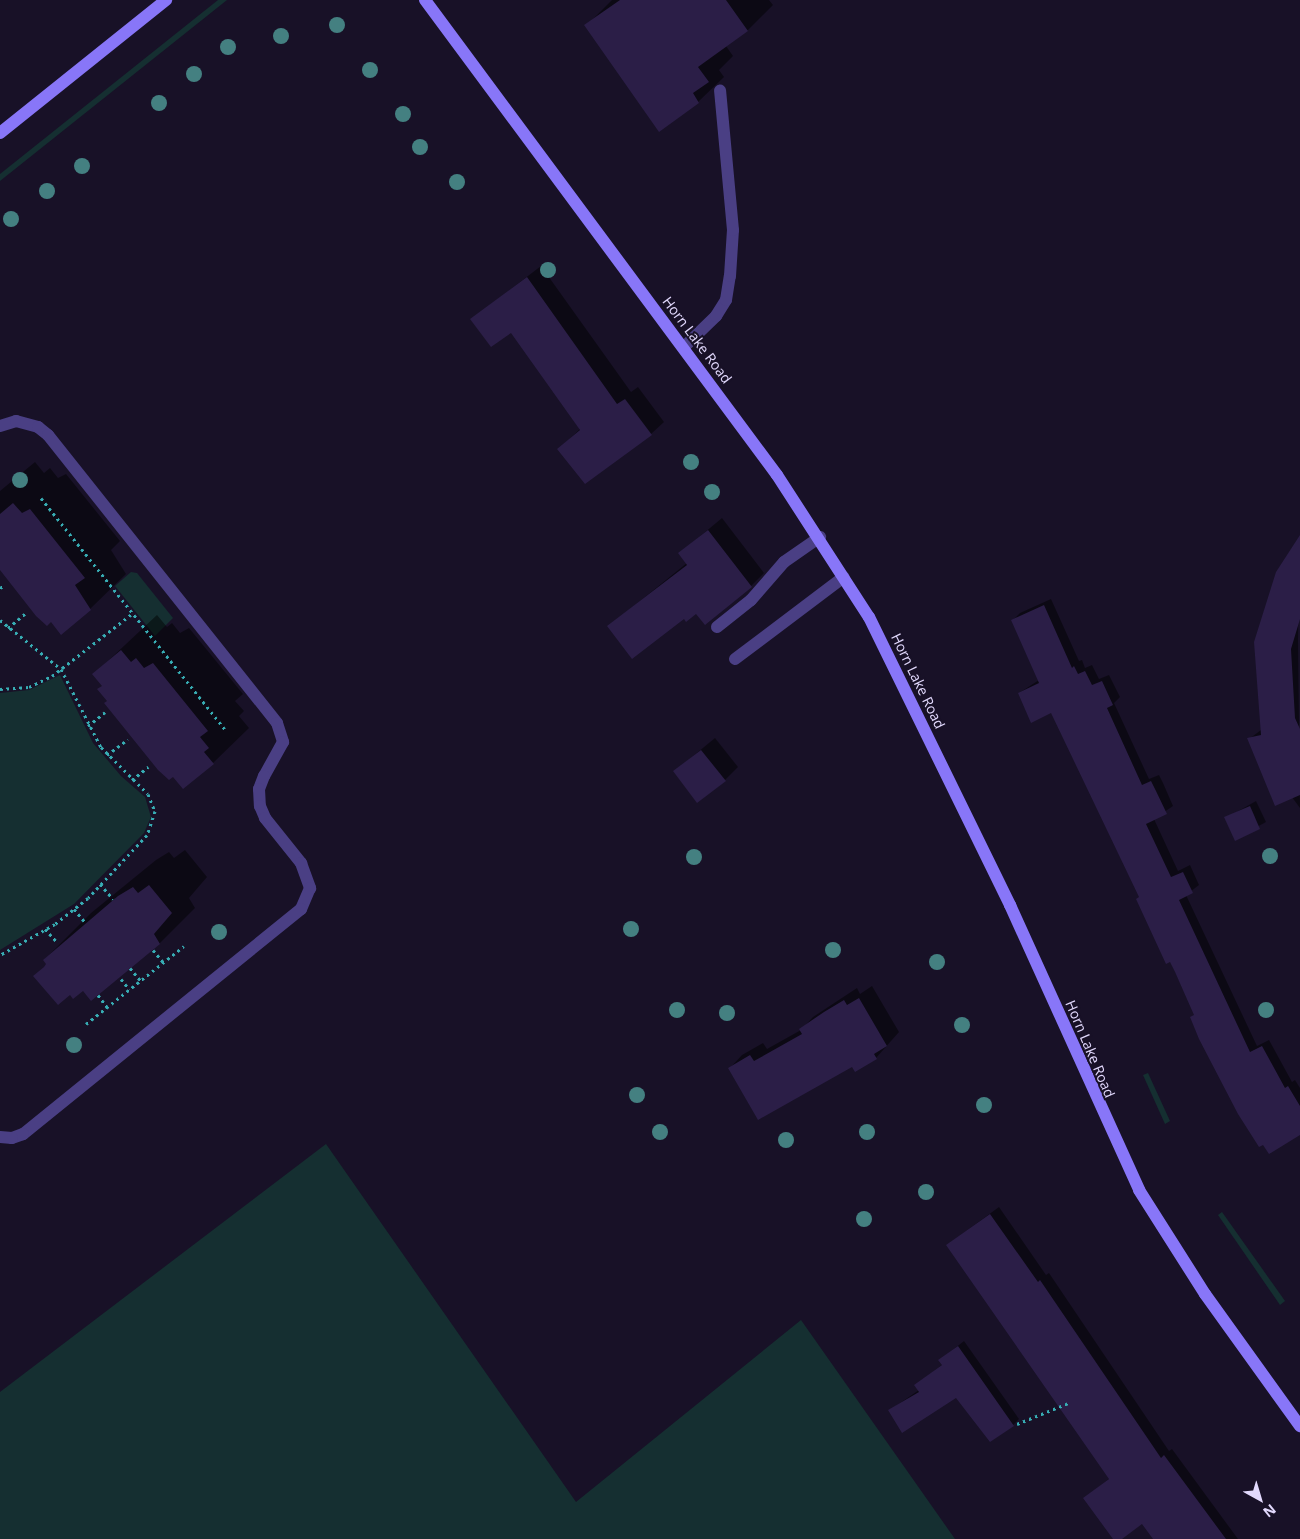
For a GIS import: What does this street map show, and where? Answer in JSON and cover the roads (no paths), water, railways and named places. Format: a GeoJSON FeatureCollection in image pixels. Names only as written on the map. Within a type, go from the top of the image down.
{"type":"FeatureCollection","features":[{"type":"Feature","properties":{"kind":"main road"},"geometry":{"type":"LineString","coordinates":[[0,133],[166,0]]}},
{"type":"Feature","properties":{"kind":"main road","name":"Horn Lake Road"},"geometry":{"type":"LineString","coordinates":[[425,0],[684,347],[820,537],[844,576],[873,625],[944,768],[1139,1190],[1205,1294],[1300,1426]]}},
{"type":"Feature","properties":{"kind":"lane"},"geometry":{"type":"LineString","coordinates":[[684,347],[716,316],[726,300],[730,276],[733,230],[720,91]]}},
{"type":"Feature","properties":{"kind":"lane"},"geometry":{"type":"LineString","coordinates":[[0,426],[16,421],[38,427],[48,435],[277,724],[283,742],[259,789],[260,806],[265,818],[301,863],[310,888],[301,909],[23,1134],[0,1137]]}},
{"type":"Feature","properties":{"kind":"lane"},"geometry":{"type":"LineString","coordinates":[[717,627],[751,600],[784,562],[820,537]]}},
{"type":"Feature","properties":{"kind":"lane"},"geometry":{"type":"LineString","coordinates":[[735,658],[844,576]]}}]}
